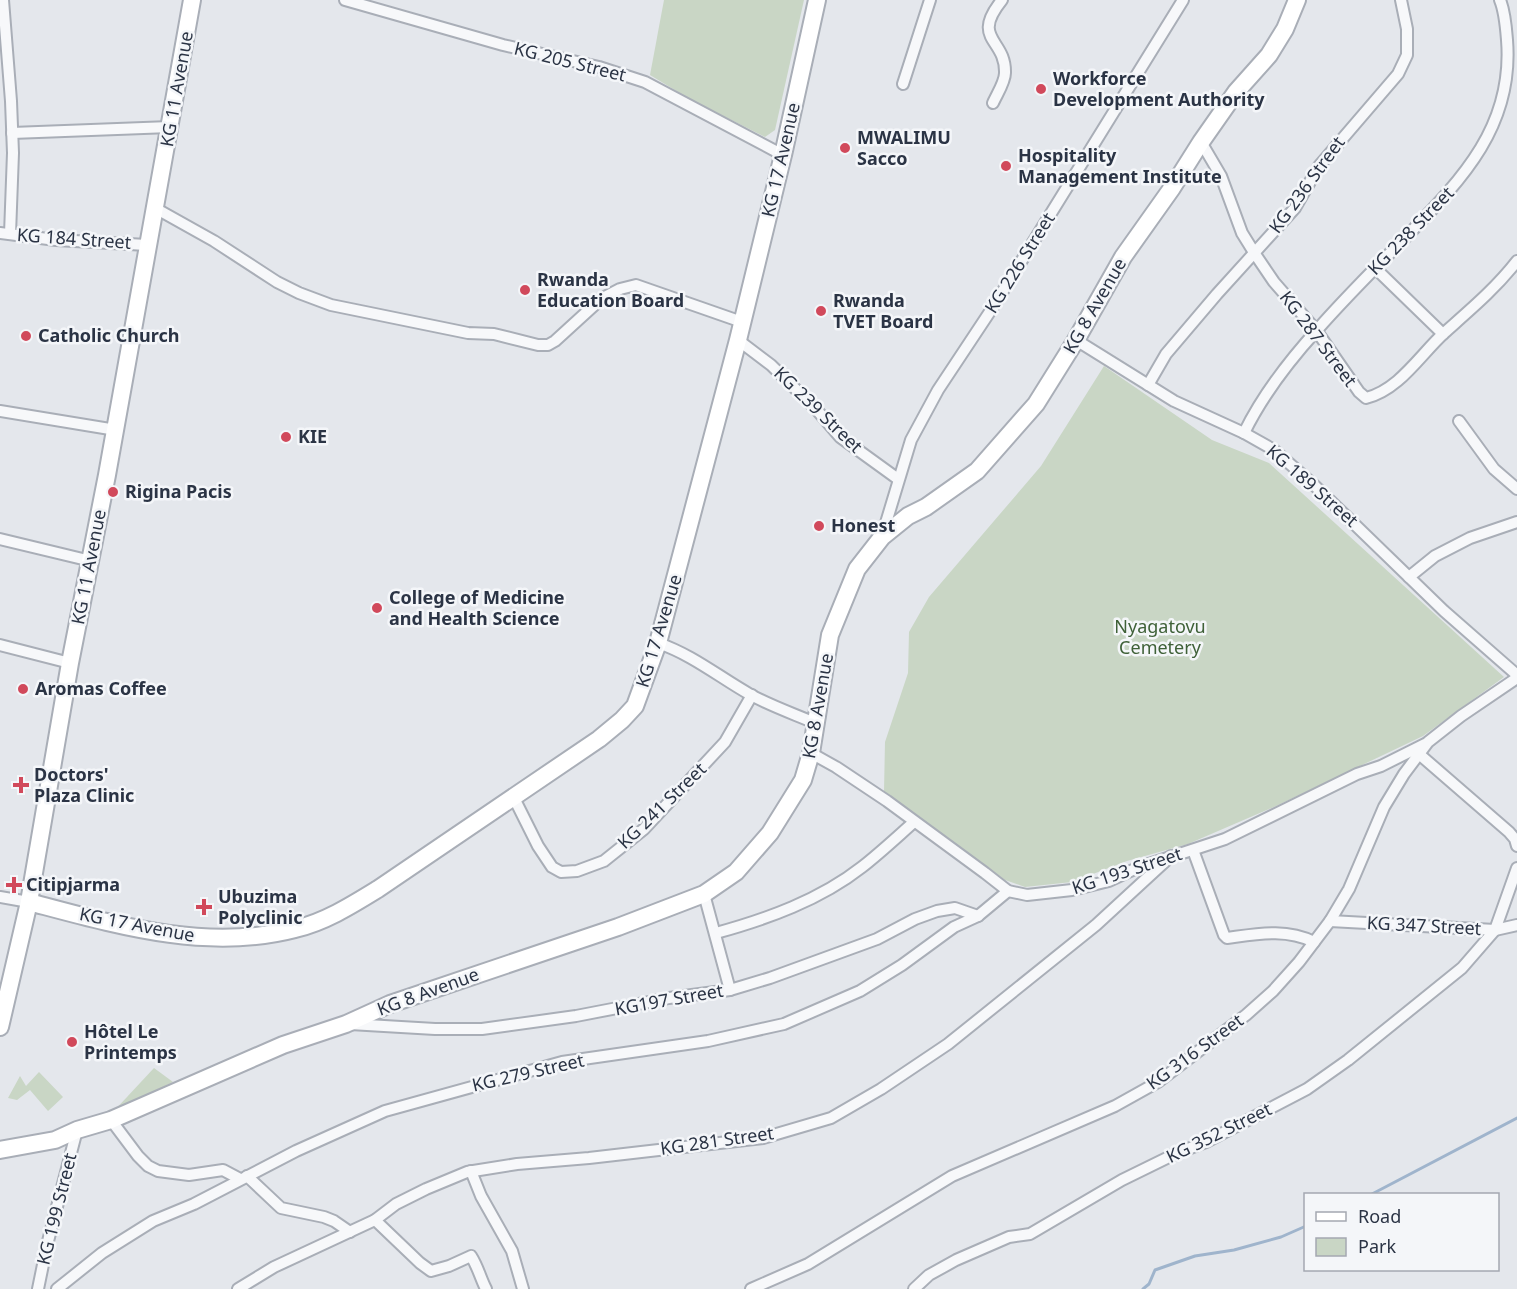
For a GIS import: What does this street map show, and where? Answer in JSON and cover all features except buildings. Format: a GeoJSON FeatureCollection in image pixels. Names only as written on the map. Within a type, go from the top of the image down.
{"type":"FeatureCollection","features":[{"type":"Feature","properties":{"kind":"street"},"geometry":{"type":"LineString","coordinates":[[3,0],[12,133],[5,234]]}},
{"type":"Feature","properties":{"kind":"street","name":"KG 11 Avenue"},"geometry":{"type":"LineString","coordinates":[[1,1021],[29,902],[70,663],[116,430],[192,0]]}},
{"type":"Feature","properties":{"kind":"street","name":"KG 205 Street"},"geometry":{"type":"LineString","coordinates":[[345,0],[503,45],[599,67],[645,82],[783,155]]}},
{"type":"Feature","properties":{"kind":"street","name":"KG 17 Avenue"},"geometry":{"type":"LineString","coordinates":[[29,902],[114,924],[206,938],[229,939],[297,929],[350,907],[599,739],[635,706],[658,643],[738,340],[783,155],[817,0]]}},
{"type":"Feature","properties":{"kind":"street"},"geometry":{"type":"LineString","coordinates":[[903,84],[930,0]]}},
{"type":"Feature","properties":{"kind":"street"},"geometry":{"type":"LineString","coordinates":[[993,103],[1005,75],[1000,54],[989,33],[989,21],[1002,0]]}},
{"type":"Feature","properties":{"kind":"street","name":"KG 226 Street"},"geometry":{"type":"LineString","coordinates":[[882,537],[911,440],[938,390],[993,307],[1183,0]]}},
{"type":"Feature","properties":{"kind":"street","name":"KG 8 Avenue"},"geometry":{"type":"LineString","coordinates":[[0,1150],[55,1140],[77,1130],[111,1120],[283,1045],[346,1024],[390,1004],[618,927],[704,894],[736,872],[770,833],[803,780],[811,753],[831,635],[857,569],[882,537],[908,516],[926,507],[977,471],[1036,404],[1076,340],[1123,257],[1236,92],[1269,55],[1286,29],[1296,0]]}},
{"type":"Feature","properties":{"kind":"street","name":"KG 236 Street"},"geometry":{"type":"LineString","coordinates":[[1148,385],[1166,354],[1295,208],[1319,166],[1334,146],[1398,74],[1407,55],[1407,29],[1401,0]]}},
{"type":"Feature","properties":{"kind":"street","name":"KG 238 Street"},"geometry":{"type":"LineString","coordinates":[[1244,433],[1257,405],[1275,379],[1316,330],[1448,195],[1490,133],[1504,90],[1509,62],[1506,28],[1500,0]]}},
{"type":"Feature","properties":{"kind":"street"},"geometry":{"type":"LineString","coordinates":[[12,133],[170,127]]}},
{"type":"Feature","properties":{"kind":"street","name":"KG 287 Street"},"geometry":{"type":"LineString","coordinates":[[1201,142],[1221,176],[1242,233],[1254,254],[1274,282],[1316,330],[1359,392],[1366,398],[1387,390],[1443,334]]}},
{"type":"Feature","properties":{"kind":"street"},"geometry":{"type":"LineString","coordinates":[[155,208],[299,293],[331,305],[468,333],[494,334],[538,345],[548,345],[564,334],[601,299],[620,289],[636,285],[741,322]]}},
{"type":"Feature","properties":{"kind":"street","name":"KG 184 Street"},"geometry":{"type":"LineString","coordinates":[[5,234],[56,240],[147,245]]}},
{"type":"Feature","properties":{"kind":"street"},"geometry":{"type":"LineString","coordinates":[[1375,268],[1443,334],[1476,307],[1517,261]]}},
{"type":"Feature","properties":{"kind":"street","name":"KG 239 Street"},"geometry":{"type":"LineString","coordinates":[[738,340],[771,365],[816,409],[840,437],[898,479]]}},
{"type":"Feature","properties":{"kind":"street","name":"KG 189 Street"},"geometry":{"type":"LineString","coordinates":[[1076,340],[1174,401],[1244,433],[1274,450],[1517,676]]}},
{"type":"Feature","properties":{"kind":"street"},"geometry":{"type":"LineString","coordinates":[[0,411],[116,430]]}},
{"type":"Feature","properties":{"kind":"street"},"geometry":{"type":"LineString","coordinates":[[1459,421],[1494,469],[1517,489]]}},
{"type":"Feature","properties":{"kind":"street"},"geometry":{"type":"LineString","coordinates":[[1409,577],[1435,556],[1470,538],[1517,522]]}},
{"type":"Feature","properties":{"kind":"street"},"geometry":{"type":"LineString","coordinates":[[0,539],[91,561]]}},
{"type":"Feature","properties":{"kind":"street"},"geometry":{"type":"LineString","coordinates":[[658,643],[702,663],[752,695],[815,723]]}},
{"type":"Feature","properties":{"kind":"street"},"geometry":{"type":"LineString","coordinates":[[0,645],[70,663]]}},
{"type":"Feature","properties":{"kind":"street","name":"KG 316 Street"},"geometry":{"type":"LineString","coordinates":[[752,1289],[808,1264],[952,1176],[1115,1106],[1158,1082],[1246,1015],[1273,991],[1330,921],[1348,889],[1384,807],[1404,774],[1428,742],[1517,676]]}},
{"type":"Feature","properties":{"kind":"street","name":"KG 241 Street"},"geometry":{"type":"LineString","coordinates":[[513,796],[538,846],[552,867],[561,872],[577,871],[604,861],[644,829],[718,750],[752,695]]}},
{"type":"Feature","properties":{"kind":"street","name":"KG 193 Street"},"geometry":{"type":"LineString","coordinates":[[1008,891],[1027,895],[1072,890],[1109,881],[1137,868],[1225,839],[1428,742]]}},
{"type":"Feature","properties":{"kind":"street"},"geometry":{"type":"LineString","coordinates":[[811,753],[836,767],[1008,891]]}},
{"type":"Feature","properties":{"kind":"street"},"geometry":{"type":"LineString","coordinates":[[1419,754],[1509,832],[1517,846]]}},
{"type":"Feature","properties":{"kind":"street"},"geometry":{"type":"LineString","coordinates":[[716,933],[762,920],[819,894],[861,868],[914,822]]}},
{"type":"Feature","properties":{"kind":"street"},"geometry":{"type":"LineString","coordinates":[[1193,850],[1227,938],[1284,933],[1304,937],[1314,942]]}},
{"type":"Feature","properties":{"kind":"street","name":"KG 281 Street"},"geometry":{"type":"LineString","coordinates":[[238,1289],[274,1267],[375,1220],[396,1204],[471,1171],[763,1138],[831,1118],[881,1089],[948,1044],[1096,926],[1171,856]]}},
{"type":"Feature","properties":{"kind":"street"},"geometry":{"type":"LineString","coordinates":[[1495,930],[1517,868]]}},
{"type":"Feature","properties":{"kind":"street","name":"KG 279 Street"},"geometry":{"type":"LineString","coordinates":[[57,1289],[102,1253],[153,1221],[194,1204],[318,1141],[386,1111],[408,1103],[562,1062],[708,1041],[784,1024],[860,991],[911,959],[954,927],[978,916],[1008,891]]}},
{"type":"Feature","properties":{"kind":"street"},"geometry":{"type":"LineString","coordinates":[[704,894],[730,990]]}},
{"type":"Feature","properties":{"kind":"street"},"geometry":{"type":"LineString","coordinates":[[0,897],[29,902]]}},
{"type":"Feature","properties":{"kind":"street","name":"KG197 Street"},"geometry":{"type":"LineString","coordinates":[[346,1024],[482,1029],[730,990],[877,939],[915,919],[937,911],[955,908],[978,916]]}},
{"type":"Feature","properties":{"kind":"street","name":"KG 347 Street"},"geometry":{"type":"LineString","coordinates":[[1330,921],[1495,930],[1517,925]]}},
{"type":"Feature","properties":{"kind":"street","name":"KG 352 Street"},"geometry":{"type":"LineString","coordinates":[[914,1289],[929,1275],[956,1260],[1009,1237],[1030,1234],[1122,1180],[1175,1154],[1206,1142],[1307,1089],[1348,1060],[1462,969],[1495,930]]}},
{"type":"Feature","properties":{"kind":"street"},"geometry":{"type":"LineString","coordinates":[[111,1120],[138,1156],[148,1166],[158,1171],[189,1174],[223,1170],[243,1178],[281,1208],[324,1217],[350,1232]]}},
{"type":"Feature","properties":{"kind":"street","name":"KG 199 Street"},"geometry":{"type":"LineString","coordinates":[[38,1289],[77,1130]]}},
{"type":"Feature","properties":{"kind":"street"},"geometry":{"type":"LineString","coordinates":[[471,1171],[512,1251],[523,1289]]}},
{"type":"Feature","properties":{"kind":"street"},"geometry":{"type":"LineString","coordinates":[[375,1220],[431,1271],[471,1256],[481,1273],[480,1279],[486,1289]]}},
{"type":"Feature","properties":{"kind":"green space"},"geometry":{"type":"Polygon","coordinates":[[[664,0],[804,0],[775,130],[765,137],[688,98],[650,75],[664,0]]]}},
{"type":"Feature","properties":{"kind":"green space","name":"Nyagatovu Cemetery"},"geometry":{"type":"Polygon","coordinates":[[[1104,366],[1212,440],[1269,463],[1504,677],[1423,736],[1274,807],[1188,844],[1127,861],[1072,882],[1025,887],[1005,880],[884,792],[885,742],[908,673],[909,632],[929,597],[1041,466],[1104,366]]]}},
{"type":"Feature","properties":{"kind":"green space"},"geometry":{"type":"Polygon","coordinates":[[[154,1068],[173,1082],[113,1112],[154,1068]]]}},
{"type":"Feature","properties":{"kind":"green space"},"geometry":{"type":"Polygon","coordinates":[[[39,1072],[63,1097],[48,1111],[30,1090],[17,1100],[8,1098],[20,1076],[26,1086],[39,1072]]]}},
{"type":"Feature","properties":{"kind":"waterway"},"geometry":{"type":"LineString","coordinates":[[1374,1193],[1517,1118]]}},
{"type":"Feature","properties":{"kind":"waterway"},"geometry":{"type":"LineString","coordinates":[[1143,1289],[1149,1284],[1155,1270],[1195,1256],[1234,1250],[1281,1237],[1304,1227]]}},
{"type":"Feature","properties":{"kind":"place","name":"Workforce Development Authority"},"geometry":{"type":"Point","coordinates":[1041,89]}},
{"type":"Feature","properties":{"kind":"place","name":"MWALIMU Sacco"},"geometry":{"type":"Point","coordinates":[845,148]}},
{"type":"Feature","properties":{"kind":"place","name":"Hospitality Management Institute"},"geometry":{"type":"Point","coordinates":[1006,166]}},
{"type":"Feature","properties":{"kind":"place","name":"Rwanda Education Board"},"geometry":{"type":"Point","coordinates":[525,290]}},
{"type":"Feature","properties":{"kind":"place","name":"Rwanda TVET Board"},"geometry":{"type":"Point","coordinates":[821,311]}},
{"type":"Feature","properties":{"kind":"place","name":"Catholic Church"},"geometry":{"type":"Point","coordinates":[26,336]}},
{"type":"Feature","properties":{"kind":"place","name":"KIE"},"geometry":{"type":"Point","coordinates":[286,437]}},
{"type":"Feature","properties":{"kind":"place","name":"Rigina Pacis"},"geometry":{"type":"Point","coordinates":[113,492]}},
{"type":"Feature","properties":{"kind":"place","name":"Honest"},"geometry":{"type":"Point","coordinates":[819,526]}},
{"type":"Feature","properties":{"kind":"place","name":"College of Medicine and Health Science"},"geometry":{"type":"Point","coordinates":[377,608]}},
{"type":"Feature","properties":{"kind":"place","name":"Aromas Coffee"},"geometry":{"type":"Point","coordinates":[23,689]}},
{"type":"Feature","properties":{"kind":"place","name":"Doctors' Plaza Clinic"},"geometry":{"type":"Point","coordinates":[21,785]}},
{"type":"Feature","properties":{"kind":"place","name":"Citipjarma"},"geometry":{"type":"Point","coordinates":[14,885]}},
{"type":"Feature","properties":{"kind":"place","name":"Ubuzima Polyclinic"},"geometry":{"type":"Point","coordinates":[204,907]}},
{"type":"Feature","properties":{"kind":"place","name":"Hôtel Le Printemps"},"geometry":{"type":"Point","coordinates":[72,1042]}}]}
